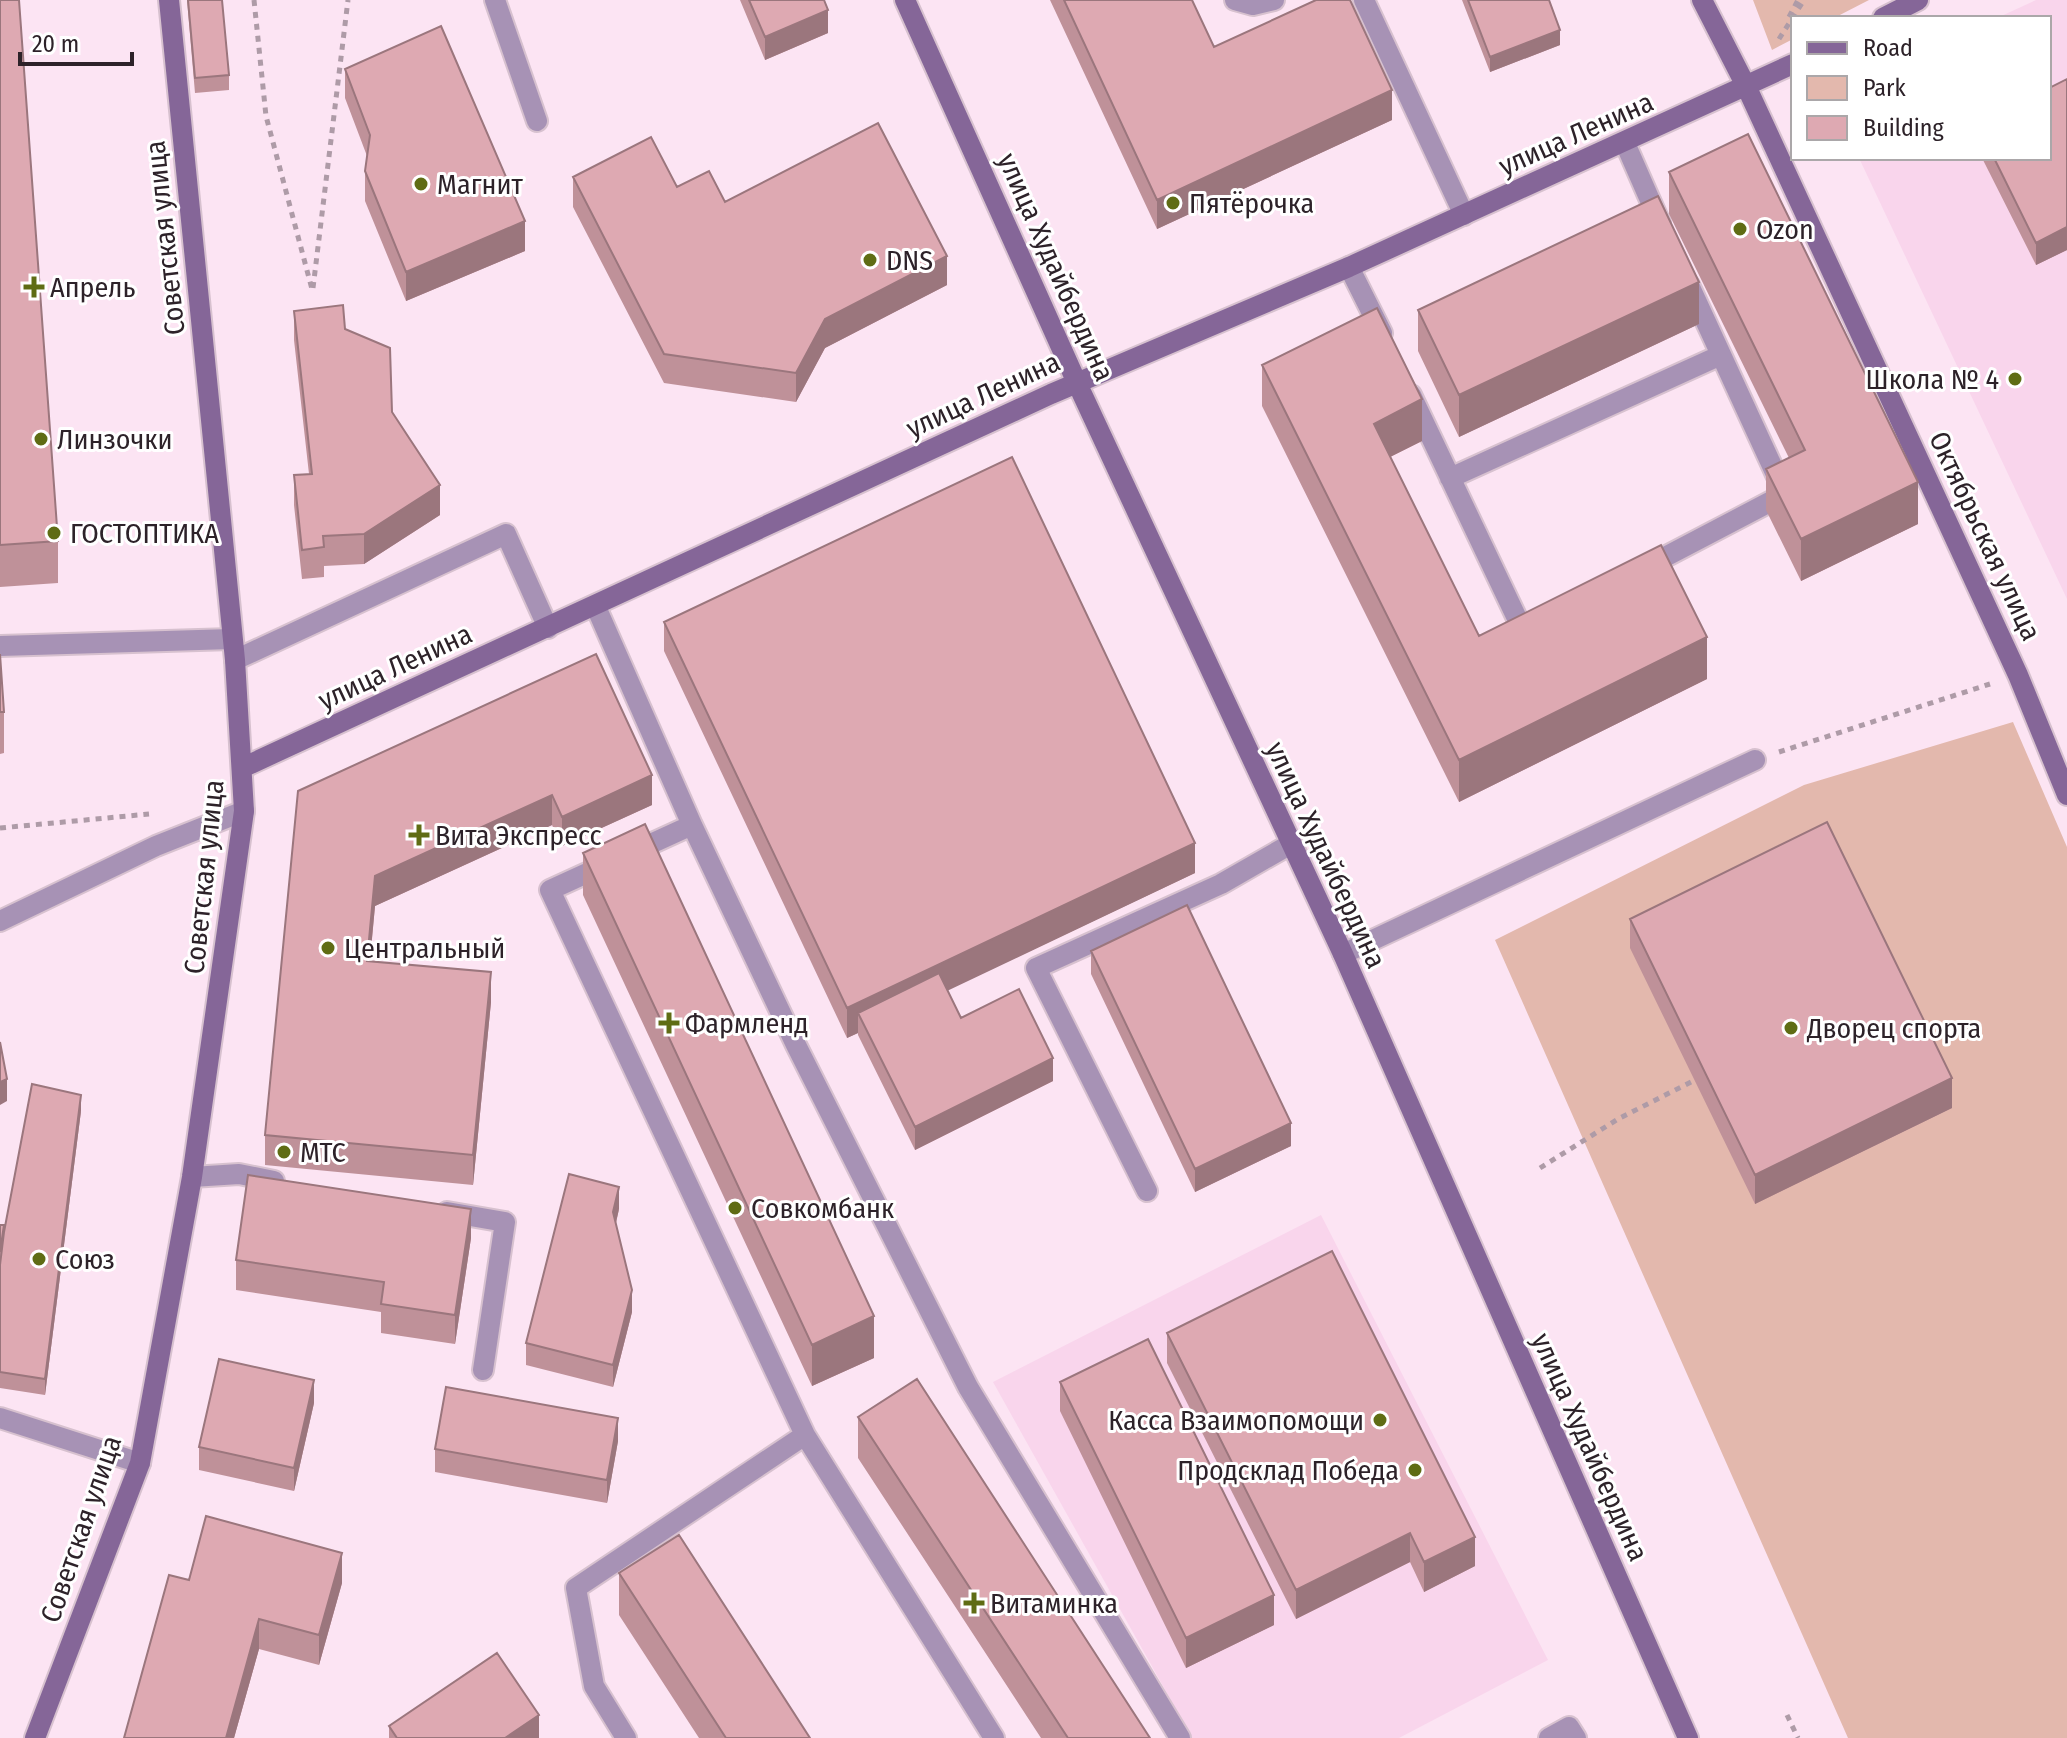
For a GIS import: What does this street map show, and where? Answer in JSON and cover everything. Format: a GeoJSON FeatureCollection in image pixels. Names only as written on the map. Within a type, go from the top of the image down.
{"type":"FeatureCollection","features":[{"type":"Feature","properties":{"kind":"street","name":"Советская улица"},"geometry":{"type":"LineString","coordinates":[[35,1738],[140,1463],[192,1177],[244,811],[244,767],[234,650],[169,0]]}},
{"type":"Feature","properties":{"kind":"street","name":"улица Худайбердина"},"geometry":{"type":"LineString","coordinates":[[905,0],[1289,845],[1343,954],[1688,1738]]}},
{"type":"Feature","properties":{"kind":"street","name":"Октябрьская улица"},"geometry":{"type":"LineString","coordinates":[[1702,0],[1747,88],[2018,675],[2067,795]]}},
{"type":"Feature","properties":{"kind":"street"},"geometry":{"type":"LineString","coordinates":[[1887,16],[1918,0]]}},
{"type":"Feature","properties":{"kind":"street","name":"улица Ленина"},"geometry":{"type":"LineString","coordinates":[[244,767],[1171,340],[1349,267],[1747,88],[1791,65]]}},
{"type":"Feature","properties":{"kind":"lane"},"geometry":{"type":"LineString","coordinates":[[1235,0],[1253,5],[1274,0]]}},
{"type":"Feature","properties":{"kind":"lane"},"geometry":{"type":"LineString","coordinates":[[1364,0],[1464,215]]}},
{"type":"Feature","properties":{"kind":"lane"},"geometry":{"type":"LineString","coordinates":[[492,2],[537,121]]}},
{"type":"Feature","properties":{"kind":"lane"},"geometry":{"type":"LineString","coordinates":[[1620,581],[1785,494],[1625,143]]}},
{"type":"Feature","properties":{"kind":"lane"},"geometry":{"type":"LineString","coordinates":[[1349,267],[1523,631],[1551,617]]}},
{"type":"Feature","properties":{"kind":"lane"},"geometry":{"type":"LineString","coordinates":[[1450,478],[1721,355]]}},
{"type":"Feature","properties":{"kind":"lane"},"geometry":{"type":"LineString","coordinates":[[0,646],[234,650],[506,534],[548,628]]}},
{"type":"Feature","properties":{"kind":"lane"},"geometry":{"type":"LineString","coordinates":[[596,607],[692,825],[796,1045],[968,1387],[1180,1738]]}},
{"type":"Feature","properties":{"kind":"lane"},"geometry":{"type":"LineString","coordinates":[[1343,954],[1755,760]]}},
{"type":"Feature","properties":{"kind":"lane"},"geometry":{"type":"LineString","coordinates":[[0,921],[156,846],[244,811]]}},
{"type":"Feature","properties":{"kind":"lane"},"geometry":{"type":"LineString","coordinates":[[692,825],[550,890],[805,1435],[994,1738]]}},
{"type":"Feature","properties":{"kind":"lane"},"geometry":{"type":"LineString","coordinates":[[1147,1191],[1036,968],[1221,884],[1289,845]]}},
{"type":"Feature","properties":{"kind":"lane"},"geometry":{"type":"LineString","coordinates":[[192,1177],[239,1174],[302,1186]]}},
{"type":"Feature","properties":{"kind":"lane"},"geometry":{"type":"LineString","coordinates":[[427,1208],[505,1222],[483,1370]]}},
{"type":"Feature","properties":{"kind":"lane"},"geometry":{"type":"LineString","coordinates":[[0,1418],[140,1463]]}},
{"type":"Feature","properties":{"kind":"lane"},"geometry":{"type":"LineString","coordinates":[[626,1738],[594,1686],[576,1588],[805,1435]]}},
{"type":"Feature","properties":{"kind":"lane"},"geometry":{"type":"LineString","coordinates":[[1549,1738],[1569,1727],[1576,1738]]}},
{"type":"Feature","properties":{"kind":"path"},"geometry":{"type":"LineString","coordinates":[[254,0],[266,116],[313,293],[348,0]]}},
{"type":"Feature","properties":{"kind":"path"},"geometry":{"type":"LineString","coordinates":[[1772,50],[1791,17]]}},
{"type":"Feature","properties":{"kind":"path"},"geometry":{"type":"LineString","coordinates":[[1755,760],[2018,675]]}},
{"type":"Feature","properties":{"kind":"path"},"geometry":{"type":"LineString","coordinates":[[0,828],[149,814]]}},
{"type":"Feature","properties":{"kind":"path"},"geometry":{"type":"LineString","coordinates":[[1540,1168],[1618,1119],[1691,1082]]}},
{"type":"Feature","properties":{"kind":"path"},"geometry":{"type":"LineString","coordinates":[[1787,1715],[1798,1738]]}},
{"type":"Feature","properties":{"kind":"shaded area","name":"Школа № 4"},"geometry":{"type":"Polygon","coordinates":[[[2036,0],[2067,0],[2067,599],[1860,160],[2051,160],[2051,16],[2001,16],[2036,0]]]}},
{"type":"Feature","properties":{"kind":"shaded area"},"geometry":{"type":"Polygon","coordinates":[[[1321,1215],[1548,1660],[1399,1738],[1192,1738],[993,1382],[1321,1215]]]}},
{"type":"Feature","properties":{"kind":"green space"},"geometry":{"type":"Polygon","coordinates":[[[1753,0],[1869,0],[1838,16],[1791,16],[1791,40],[1772,50],[1753,0]]]}},
{"type":"Feature","properties":{"kind":"green space"},"geometry":{"type":"Polygon","coordinates":[[[2013,722],[2067,847],[2067,1738],[1848,1738],[1495,940],[1804,785],[2013,722]]]}},
{"type":"Feature","properties":{"kind":"building"},"geometry":{"type":"Polygon","coordinates":[[[0,0],[19,0],[58,541],[0,545],[0,0]]]}},
{"type":"Feature","properties":{"kind":"building"},"geometry":{"type":"Polygon","coordinates":[[[188,0],[222,0],[229,75],[195,78],[188,0]]]}},
{"type":"Feature","properties":{"kind":"building"},"geometry":{"type":"Polygon","coordinates":[[[749,0],[824,0],[828,10],[765,37],[749,0]]]}},
{"type":"Feature","properties":{"kind":"building"},"geometry":{"type":"Polygon","coordinates":[[[1064,0],[1192,0],[1214,47],[1316,0],[1350,0],[1392,90],[1157,200],[1064,0]]]}},
{"type":"Feature","properties":{"kind":"building"},"geometry":{"type":"Polygon","coordinates":[[[1468,0],[1549,0],[1560,30],[1490,57],[1468,0]]]}},
{"type":"Feature","properties":{"kind":"building"},"geometry":{"type":"Polygon","coordinates":[[[441,26],[525,221],[406,272],[365,171],[370,135],[345,69],[441,26]]]}},
{"type":"Feature","properties":{"kind":"building"},"geometry":{"type":"Polygon","coordinates":[[[2067,79],[2067,227],[2036,243],[1995,160],[2051,160],[2051,87],[2067,79]]]}},
{"type":"Feature","properties":{"kind":"building"},"geometry":{"type":"Polygon","coordinates":[[[878,123],[947,256],[825,319],[796,373],[664,354],[573,177],[651,137],[677,187],[709,171],[725,202],[878,123]]]}},
{"type":"Feature","properties":{"kind":"building"},"geometry":{"type":"Polygon","coordinates":[[[1748,134],[1918,482],[1801,539],[1766,469],[1805,450],[1669,172],[1748,134]]]}},
{"type":"Feature","properties":{"kind":"building"},"geometry":{"type":"Polygon","coordinates":[[[1658,196],[1699,282],[1459,395],[1418,310],[1658,196]]]}},
{"type":"Feature","properties":{"kind":"building"},"geometry":{"type":"Polygon","coordinates":[[[343,305],[345,329],[390,348],[392,412],[440,485],[364,534],[323,536],[324,547],[302,550],[294,475],[312,474],[294,311],[343,305]]]}},
{"type":"Feature","properties":{"kind":"building"},"geometry":{"type":"Polygon","coordinates":[[[1377,308],[1422,399],[1374,424],[1479,636],[1661,545],[1707,637],[1459,760],[1262,365],[1377,308]]]}},
{"type":"Feature","properties":{"kind":"building"},"geometry":{"type":"Polygon","coordinates":[[[1012,457],[1195,843],[847,1008],[664,622],[1012,457]]]}},
{"type":"Feature","properties":{"kind":"building"},"geometry":{"type":"Polygon","coordinates":[[[0,654],[4,712],[0,712],[0,654]]]}},
{"type":"Feature","properties":{"kind":"building","name":"Центральный"},"geometry":{"type":"Polygon","coordinates":[[[596,654],[652,775],[562,817],[552,795],[375,876],[367,961],[491,972],[473,1155],[265,1135],[298,791],[596,654]]]}},
{"type":"Feature","properties":{"kind":"building","name":"Дворец спорта"},"geometry":{"type":"Polygon","coordinates":[[[1827,822],[1952,1078],[1755,1175],[1630,919],[1827,822]]]}},
{"type":"Feature","properties":{"kind":"building"},"geometry":{"type":"Polygon","coordinates":[[[645,824],[874,1316],[812,1345],[583,853],[645,824]]]}},
{"type":"Feature","properties":{"kind":"building"},"geometry":{"type":"Polygon","coordinates":[[[1187,905],[1291,1123],[1195,1169],[1091,951],[1187,905]]]}},
{"type":"Feature","properties":{"kind":"building"},"geometry":{"type":"Polygon","coordinates":[[[939,973],[961,1018],[1019,989],[1053,1058],[915,1127],[858,1013],[939,973]]]}},
{"type":"Feature","properties":{"kind":"building"},"geometry":{"type":"Polygon","coordinates":[[[0,1042],[7,1079],[0,1082],[0,1042]]]}},
{"type":"Feature","properties":{"kind":"building"},"geometry":{"type":"Polygon","coordinates":[[[32,1084],[81,1095],[45,1379],[0,1372],[0,1265],[32,1084]]]}},
{"type":"Feature","properties":{"kind":"building"},"geometry":{"type":"Polygon","coordinates":[[[569,1174],[619,1187],[613,1212],[632,1290],[613,1365],[526,1343],[569,1174]]]}},
{"type":"Feature","properties":{"kind":"building"},"geometry":{"type":"Polygon","coordinates":[[[248,1175],[471,1209],[455,1315],[381,1304],[384,1282],[236,1260],[248,1175]]]}},
{"type":"Feature","properties":{"kind":"building"},"geometry":{"type":"Polygon","coordinates":[[[0,1225],[4,1225],[0,1252],[0,1225]]]}},
{"type":"Feature","properties":{"kind":"building"},"geometry":{"type":"Polygon","coordinates":[[[1332,1251],[1475,1537],[1424,1562],[1410,1533],[1296,1590],[1167,1333],[1332,1251]]]}},
{"type":"Feature","properties":{"kind":"building"},"geometry":{"type":"Polygon","coordinates":[[[1148,1339],[1274,1595],[1186,1638],[1060,1382],[1148,1339]]]}},
{"type":"Feature","properties":{"kind":"building"},"geometry":{"type":"Polygon","coordinates":[[[219,1359],[314,1380],[294,1468],[199,1447],[219,1359]]]}},
{"type":"Feature","properties":{"kind":"building"},"geometry":{"type":"Polygon","coordinates":[[[917,1379],[1150,1738],[1068,1738],[858,1417],[917,1379]]]}},
{"type":"Feature","properties":{"kind":"building"},"geometry":{"type":"Polygon","coordinates":[[[446,1387],[618,1418],[607,1480],[435,1449],[446,1387]]]}},
{"type":"Feature","properties":{"kind":"building"},"geometry":{"type":"Polygon","coordinates":[[[206,1516],[342,1553],[319,1635],[259,1619],[226,1738],[124,1738],[169,1575],[189,1580],[206,1516]]]}},
{"type":"Feature","properties":{"kind":"building"},"geometry":{"type":"Polygon","coordinates":[[[679,1535],[810,1738],[726,1738],[619,1573],[679,1535]]]}},
{"type":"Feature","properties":{"kind":"building"},"geometry":{"type":"Polygon","coordinates":[[[497,1653],[539,1715],[505,1738],[397,1738],[389,1726],[497,1653]]]}},
{"type":"Feature","properties":{"kind":"place","name":"Магнит"},"geometry":{"type":"Point","coordinates":[421,184]}},
{"type":"Feature","properties":{"kind":"place","name":"Пятёрочка"},"geometry":{"type":"Point","coordinates":[1173,203]}},
{"type":"Feature","properties":{"kind":"place","name":"Ozon"},"geometry":{"type":"Point","coordinates":[1740,229]}},
{"type":"Feature","properties":{"kind":"place","name":"DNS"},"geometry":{"type":"Point","coordinates":[870,260]}},
{"type":"Feature","properties":{"kind":"place","name":"Апрель"},"geometry":{"type":"Point","coordinates":[34,287]}},
{"type":"Feature","properties":{"kind":"place","name":"Школа № 4"},"geometry":{"type":"Point","coordinates":[2015,379]}},
{"type":"Feature","properties":{"kind":"place","name":"Линзочки"},"geometry":{"type":"Point","coordinates":[41,439]}},
{"type":"Feature","properties":{"kind":"place","name":"ГОСТОПТИКА"},"geometry":{"type":"Point","coordinates":[54,533]}},
{"type":"Feature","properties":{"kind":"place","name":"Вита Экспресс"},"geometry":{"type":"Point","coordinates":[419,835]}},
{"type":"Feature","properties":{"kind":"place","name":"Центральный"},"geometry":{"type":"Point","coordinates":[328,948]}},
{"type":"Feature","properties":{"kind":"place","name":"Фармленд"},"geometry":{"type":"Point","coordinates":[669,1023]}},
{"type":"Feature","properties":{"kind":"place","name":"Дворец спорта"},"geometry":{"type":"Point","coordinates":[1791,1028]}},
{"type":"Feature","properties":{"kind":"place","name":"МТС"},"geometry":{"type":"Point","coordinates":[284,1152]}},
{"type":"Feature","properties":{"kind":"place","name":"Совкомбанк"},"geometry":{"type":"Point","coordinates":[735,1208]}},
{"type":"Feature","properties":{"kind":"place","name":"Союз"},"geometry":{"type":"Point","coordinates":[39,1259]}},
{"type":"Feature","properties":{"kind":"place","name":"Касса Взаимопомощи"},"geometry":{"type":"Point","coordinates":[1380,1420]}},
{"type":"Feature","properties":{"kind":"place","name":"Продсклад Победа"},"geometry":{"type":"Point","coordinates":[1415,1470]}},
{"type":"Feature","properties":{"kind":"place","name":"Витаминка"},"geometry":{"type":"Point","coordinates":[974,1603]}}]}
